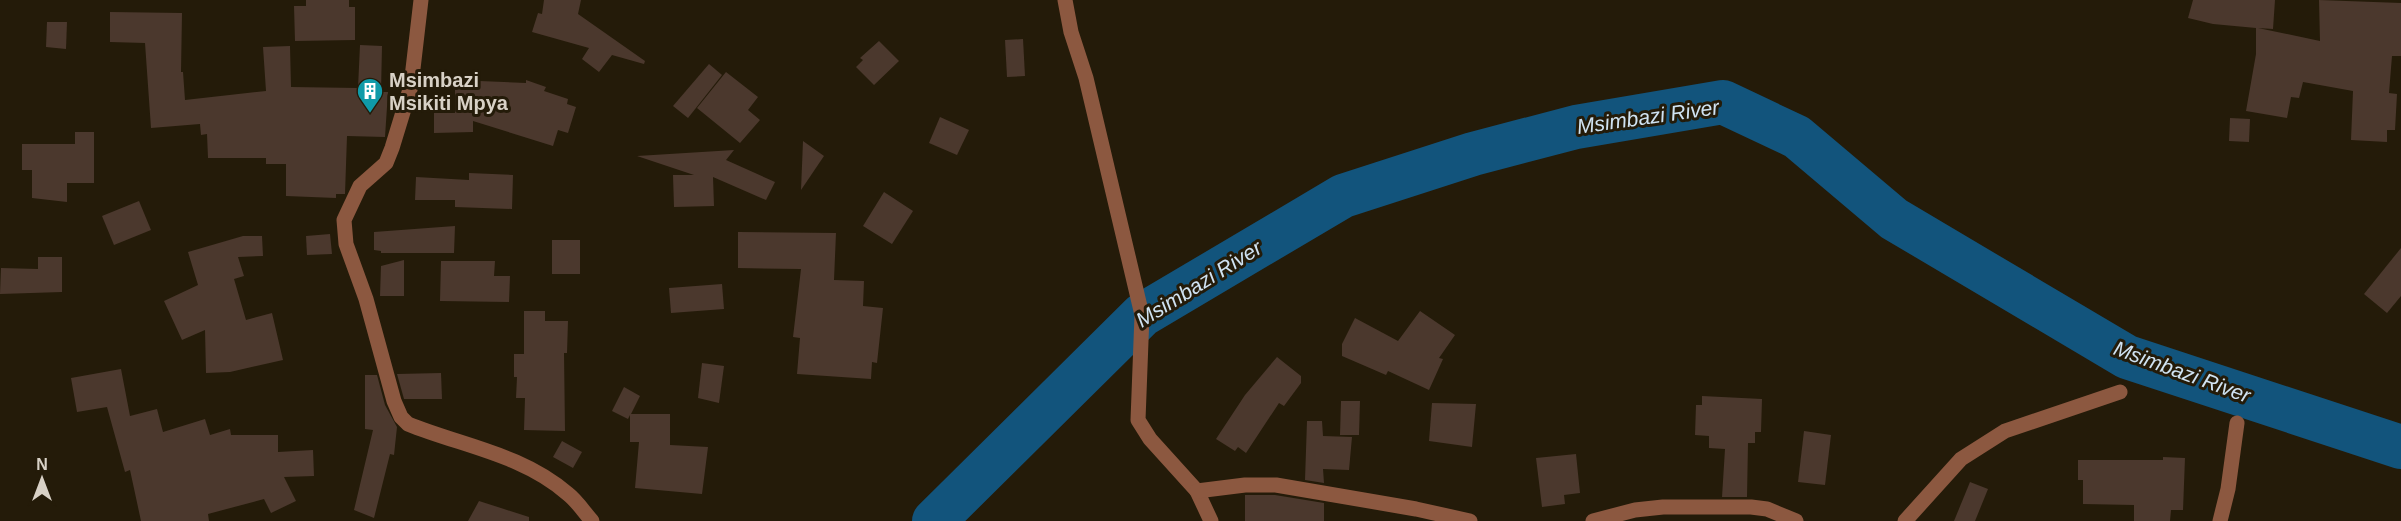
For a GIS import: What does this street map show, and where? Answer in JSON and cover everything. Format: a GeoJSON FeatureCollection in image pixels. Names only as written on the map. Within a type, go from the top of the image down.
{"type":"FeatureCollection","features":[{"type":"Feature","properties":{"kind":"street"},"geometry":{"type":"LineString","coordinates":[[421,0],[411,86],[389,156],[386,163],[360,186],[344,220],[346,244],[366,298],[394,401],[401,417],[408,424],[492,452],[536,471],[568,494],[592,521]]}},
{"type":"Feature","properties":{"kind":"street"},"geometry":{"type":"LineString","coordinates":[[1065,0],[1071,32],[1086,78],[1142,315],[1138,420],[1150,439],[1197,491],[1211,521]]}},
{"type":"Feature","properties":{"kind":"street"},"geometry":{"type":"LineString","coordinates":[[1905,521],[1961,459],[2005,431],[2120,392]]}},
{"type":"Feature","properties":{"kind":"street"},"geometry":{"type":"LineString","coordinates":[[2220,521],[2228,489],[2237,423]]}},
{"type":"Feature","properties":{"kind":"street"},"geometry":{"type":"LineString","coordinates":[[1197,491],[1245,485],[1276,485],[1416,509],[1470,521]]}},
{"type":"Feature","properties":{"kind":"street"},"geometry":{"type":"LineString","coordinates":[[1593,521],[1635,510],[1663,507],[1751,507],[1767,509],[1796,521]]}},
{"type":"Feature","properties":{"kind":"building"},"geometry":{"type":"Polygon","coordinates":[[[306,0],[349,0],[349,7],[355,7],[355,40],[295,41],[294,6],[306,6],[306,0]]]}},
{"type":"Feature","properties":{"kind":"building"},"geometry":{"type":"Polygon","coordinates":[[[544,0],[581,0],[578,14],[645,61],[644,64],[612,55],[599,72],[582,59],[589,48],[532,32],[538,13],[542,14],[544,0]]]}},
{"type":"Feature","properties":{"kind":"building"},"geometry":{"type":"Polygon","coordinates":[[[2193,0],[2275,0],[2273,29],[2258,28],[2320,41],[2319,0],[2401,3],[2401,56],[2392,56],[2389,93],[2397,94],[2395,130],[2387,130],[2387,142],[2351,140],[2353,91],[2303,82],[2299,98],[2291,97],[2287,118],[2246,111],[2256,54],[2256,28],[2213,24],[2188,18],[2193,0]]]}},
{"type":"Feature","properties":{"kind":"building"},"geometry":{"type":"Polygon","coordinates":[[[110,12],[182,13],[181,72],[183,72],[185,100],[266,91],[263,47],[290,46],[291,87],[358,88],[360,45],[382,46],[381,92],[388,92],[385,137],[347,136],[345,194],[336,194],[336,198],[286,196],[286,164],[266,164],[266,158],[208,158],[207,134],[201,135],[200,124],[151,128],[145,43],[110,42],[110,12]]]}},
{"type":"Feature","properties":{"kind":"building"},"geometry":{"type":"Polygon","coordinates":[[[47,22],[67,22],[66,49],[46,47],[47,22]]]}},
{"type":"Feature","properties":{"kind":"building"},"geometry":{"type":"Polygon","coordinates":[[[1023,39],[1025,76],[1007,77],[1005,40],[1023,39]]]}},
{"type":"Feature","properties":{"kind":"building"},"geometry":{"type":"Polygon","coordinates":[[[879,41],[899,61],[874,85],[856,67],[863,60],[860,58],[879,41]]]}},
{"type":"Feature","properties":{"kind":"building"},"geometry":{"type":"Polygon","coordinates":[[[709,64],[722,75],[688,118],[673,106],[709,64]]]}},
{"type":"Feature","properties":{"kind":"building"},"geometry":{"type":"Polygon","coordinates":[[[726,72],[758,97],[748,110],[760,120],[740,143],[697,108],[726,72]]]}},
{"type":"Feature","properties":{"kind":"building"},"geometry":{"type":"Polygon","coordinates":[[[455,80],[526,83],[526,80],[546,87],[544,91],[568,99],[567,104],[576,107],[568,133],[558,130],[553,146],[473,121],[473,132],[434,133],[434,113],[455,113],[455,80]]]}},
{"type":"Feature","properties":{"kind":"building"},"geometry":{"type":"Polygon","coordinates":[[[940,117],[969,130],[957,155],[929,143],[940,117]]]}},
{"type":"Feature","properties":{"kind":"building"},"geometry":{"type":"Polygon","coordinates":[[[2230,118],[2250,119],[2249,142],[2229,141],[2230,118]]]}},
{"type":"Feature","properties":{"kind":"building"},"geometry":{"type":"Polygon","coordinates":[[[75,132],[94,132],[94,183],[67,183],[67,202],[32,198],[32,170],[22,170],[22,144],[75,144],[75,132]]]}},
{"type":"Feature","properties":{"kind":"building"},"geometry":{"type":"Polygon","coordinates":[[[803,141],[824,156],[801,190],[803,141]]]}},
{"type":"Feature","properties":{"kind":"building"},"geometry":{"type":"Polygon","coordinates":[[[734,150],[726,160],[775,182],[766,200],[713,177],[714,206],[674,207],[673,175],[694,175],[637,156],[734,150]]]}},
{"type":"Feature","properties":{"kind":"building"},"geometry":{"type":"Polygon","coordinates":[[[469,173],[513,175],[512,209],[455,207],[455,200],[415,200],[416,177],[469,180],[469,173]]]}},
{"type":"Feature","properties":{"kind":"building"},"geometry":{"type":"Polygon","coordinates":[[[884,192],[913,211],[892,244],[863,226],[884,192]]]}},
{"type":"Feature","properties":{"kind":"building"},"geometry":{"type":"Polygon","coordinates":[[[139,201],[151,230],[114,245],[102,216],[139,201]]]}},
{"type":"Feature","properties":{"kind":"building"},"geometry":{"type":"Polygon","coordinates":[[[455,226],[454,253],[381,253],[381,251],[374,250],[374,232],[455,226]]]}},
{"type":"Feature","properties":{"kind":"building"},"geometry":{"type":"Polygon","coordinates":[[[738,232],[836,233],[834,280],[864,281],[863,306],[883,308],[877,363],[872,362],[871,379],[797,374],[800,338],[793,337],[801,269],[738,268],[738,232]]]}},
{"type":"Feature","properties":{"kind":"building"},"geometry":{"type":"Polygon","coordinates":[[[330,234],[332,254],[307,255],[306,236],[330,234]]]}},
{"type":"Feature","properties":{"kind":"building"},"geometry":{"type":"Polygon","coordinates":[[[243,236],[262,236],[263,256],[238,257],[244,276],[234,279],[246,320],[272,313],[283,360],[230,372],[206,373],[205,330],[182,340],[164,301],[198,285],[188,252],[243,236]]]}},
{"type":"Feature","properties":{"kind":"building"},"geometry":{"type":"Polygon","coordinates":[[[552,240],[580,240],[580,274],[552,274],[552,240]]]}},
{"type":"Feature","properties":{"kind":"building"},"geometry":{"type":"Polygon","coordinates":[[[2401,248],[2401,296],[2387,313],[2364,294],[2401,248]]]}},
{"type":"Feature","properties":{"kind":"building"},"geometry":{"type":"Polygon","coordinates":[[[38,257],[62,257],[62,292],[0,294],[1,268],[38,269],[38,257]]]}},
{"type":"Feature","properties":{"kind":"building"},"geometry":{"type":"Polygon","coordinates":[[[404,260],[404,296],[380,296],[381,266],[404,260]]]}},
{"type":"Feature","properties":{"kind":"building"},"geometry":{"type":"Polygon","coordinates":[[[441,261],[495,261],[494,276],[510,276],[509,302],[440,301],[441,261]]]}},
{"type":"Feature","properties":{"kind":"building"},"geometry":{"type":"Polygon","coordinates":[[[722,284],[724,309],[671,313],[669,288],[722,284]]]}},
{"type":"Feature","properties":{"kind":"building"},"geometry":{"type":"Polygon","coordinates":[[[524,311],[545,311],[545,321],[568,321],[567,353],[564,353],[565,431],[524,430],[525,398],[516,398],[517,377],[514,377],[514,354],[524,354],[524,311]]]}},
{"type":"Feature","properties":{"kind":"building"},"geometry":{"type":"Polygon","coordinates":[[[1420,311],[1455,335],[1439,358],[1443,359],[1429,390],[1388,371],[1386,375],[1342,356],[1342,344],[1355,318],[1398,341],[1420,311]]]}},
{"type":"Feature","properties":{"kind":"building"},"geometry":{"type":"Polygon","coordinates":[[[1277,357],[1301,376],[1301,383],[1284,406],[1279,403],[1246,453],[1238,447],[1235,451],[1216,439],[1245,395],[1277,357]]]}},
{"type":"Feature","properties":{"kind":"building"},"geometry":{"type":"Polygon","coordinates":[[[702,363],[724,366],[719,403],[698,398],[702,363]]]}},
{"type":"Feature","properties":{"kind":"building"},"geometry":{"type":"Polygon","coordinates":[[[121,369],[130,416],[157,409],[163,432],[205,419],[210,435],[230,429],[231,435],[278,435],[278,452],[313,450],[314,476],[284,477],[296,501],[271,513],[264,499],[208,514],[209,521],[141,521],[130,470],[125,472],[107,407],[77,412],[71,378],[121,369]]]}},
{"type":"Feature","properties":{"kind":"building"},"geometry":{"type":"Polygon","coordinates":[[[441,373],[442,399],[404,399],[397,374],[441,373]]]}},
{"type":"Feature","properties":{"kind":"building"},"geometry":{"type":"Polygon","coordinates":[[[365,375],[377,375],[385,405],[397,427],[394,455],[390,454],[374,518],[354,510],[373,430],[365,429],[365,375]]]}},
{"type":"Feature","properties":{"kind":"building"},"geometry":{"type":"Polygon","coordinates":[[[624,387],[640,396],[631,414],[670,414],[670,445],[708,447],[702,494],[635,488],[639,442],[630,442],[630,415],[628,419],[612,411],[624,387]]]}},
{"type":"Feature","properties":{"kind":"building"},"geometry":{"type":"Polygon","coordinates":[[[1702,396],[1762,399],[1761,432],[1755,432],[1755,443],[1748,443],[1747,497],[1722,497],[1725,449],[1709,448],[1709,436],[1695,435],[1696,405],[1702,405],[1702,396]]]}},
{"type":"Feature","properties":{"kind":"building"},"geometry":{"type":"Polygon","coordinates":[[[1341,401],[1360,401],[1359,435],[1340,435],[1341,401]]]}},
{"type":"Feature","properties":{"kind":"building"},"geometry":{"type":"Polygon","coordinates":[[[1432,403],[1476,404],[1472,447],[1429,441],[1432,403]]]}},
{"type":"Feature","properties":{"kind":"building"},"geometry":{"type":"Polygon","coordinates":[[[1307,421],[1322,421],[1323,436],[1352,437],[1349,470],[1323,469],[1324,483],[1305,480],[1307,421]]]}},
{"type":"Feature","properties":{"kind":"building"},"geometry":{"type":"Polygon","coordinates":[[[1804,431],[1831,435],[1825,485],[1798,482],[1804,431]]]}},
{"type":"Feature","properties":{"kind":"building"},"geometry":{"type":"Polygon","coordinates":[[[562,441],[582,452],[573,468],[553,457],[562,441]]]}},
{"type":"Feature","properties":{"kind":"building"},"geometry":{"type":"Polygon","coordinates":[[[1576,454],[1580,493],[1564,495],[1565,504],[1542,507],[1536,458],[1576,454]]]}},
{"type":"Feature","properties":{"kind":"building"},"geometry":{"type":"Polygon","coordinates":[[[2163,457],[2185,458],[2183,510],[2171,510],[2170,521],[2134,521],[2134,505],[2083,504],[2083,480],[2078,480],[2078,460],[2163,460],[2163,457]]]}},
{"type":"Feature","properties":{"kind":"building"},"geometry":{"type":"Polygon","coordinates":[[[1970,482],[1988,489],[1975,521],[1954,521],[1970,482]]]}},
{"type":"Feature","properties":{"kind":"building"},"geometry":{"type":"Polygon","coordinates":[[[1245,495],[1275,495],[1324,503],[1324,521],[1245,521],[1245,495]]]}},
{"type":"Feature","properties":{"kind":"building"},"geometry":{"type":"Polygon","coordinates":[[[479,501],[529,517],[529,521],[468,521],[479,501]]]}},
{"type":"Feature","properties":{"kind":"waterway","name":"Msimbazi River"},"geometry":{"type":"LineString","coordinates":[[934,521],[1142,315],[1343,196],[1473,154],[1576,127],[1723,102],[1797,137],[1894,219],[2127,357],[2401,447]]}},
{"type":"Feature","properties":{"kind":"place","name":"Msimbazi Msikiti Mpya"},"geometry":{"type":"Point","coordinates":[370,114]}}]}
